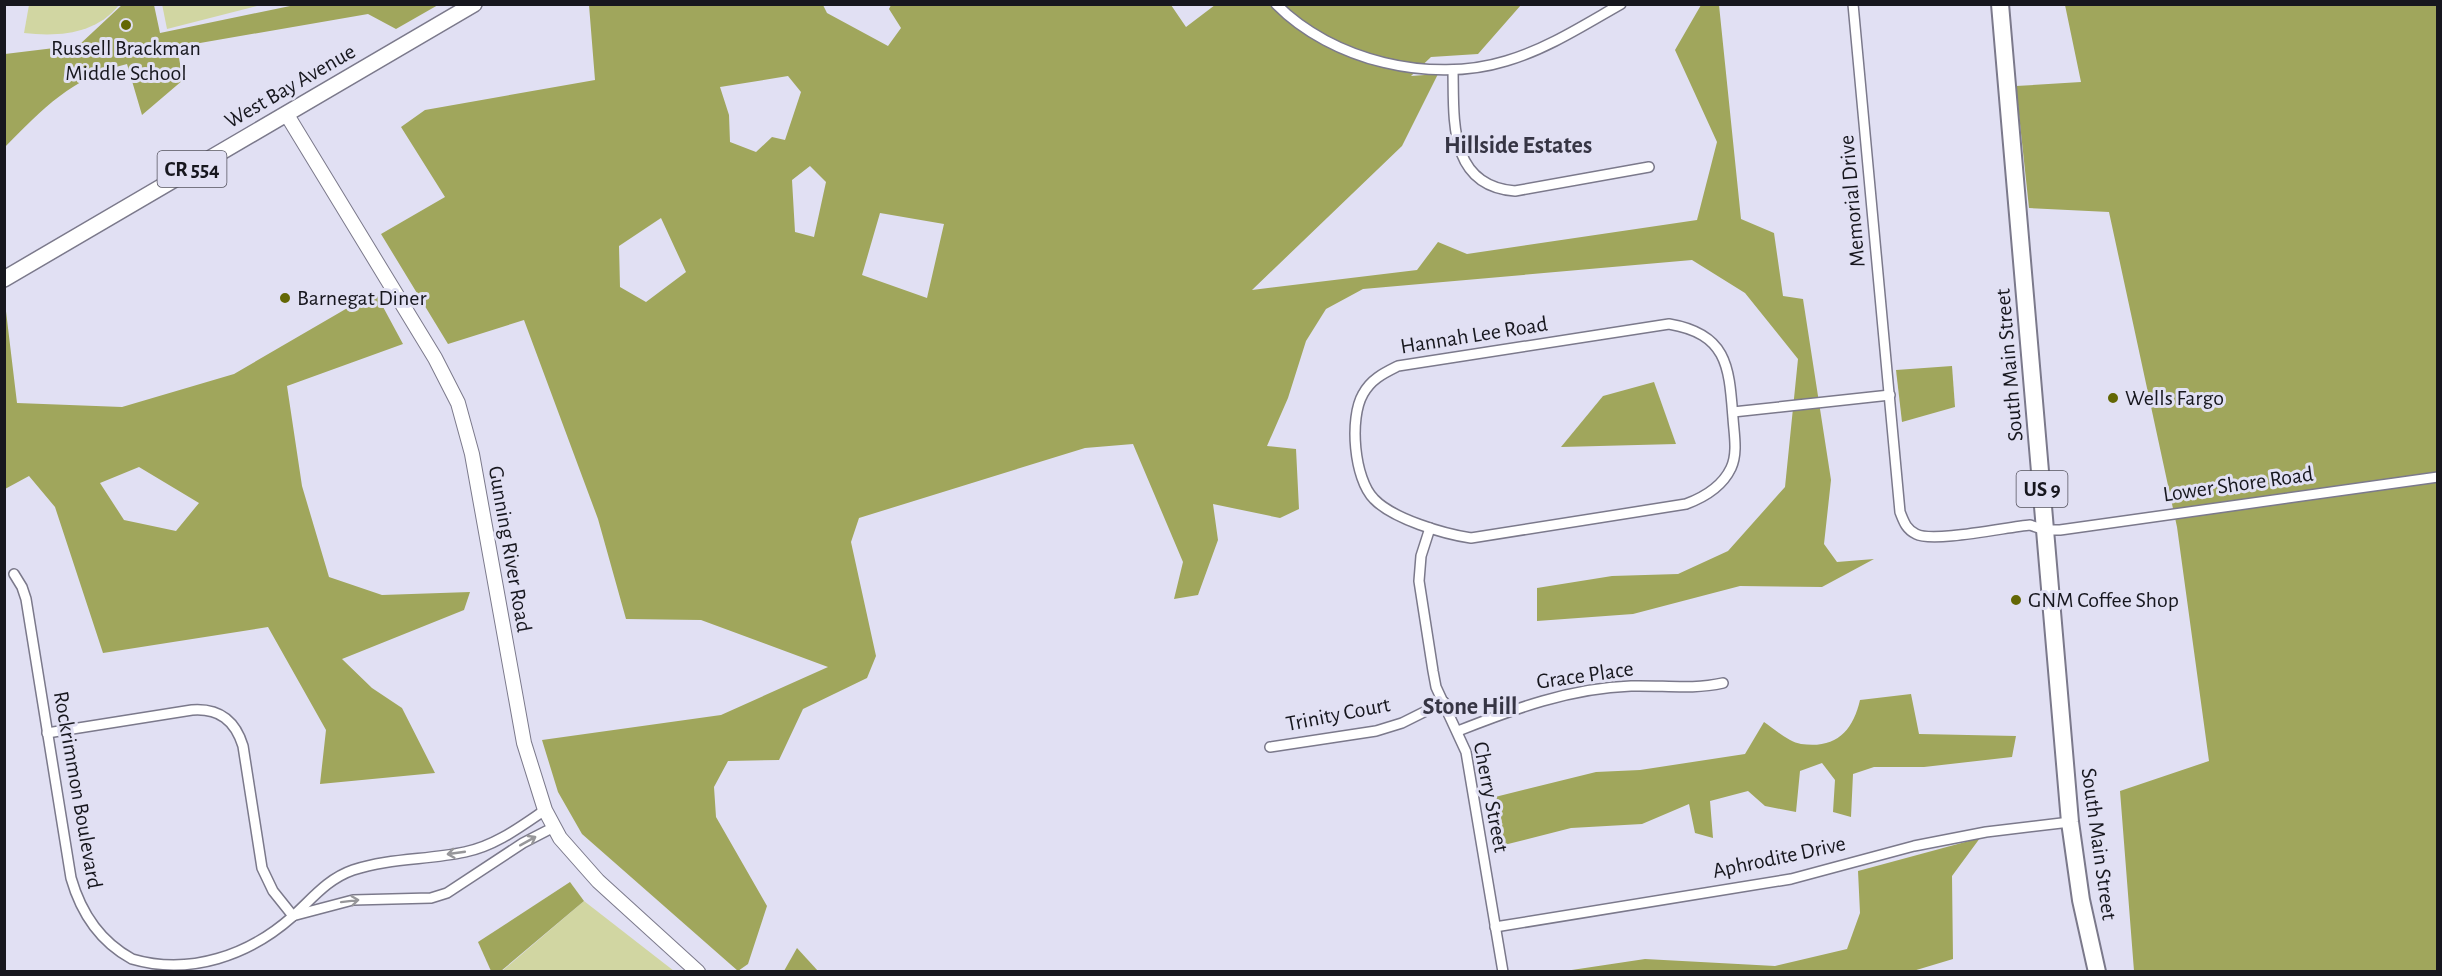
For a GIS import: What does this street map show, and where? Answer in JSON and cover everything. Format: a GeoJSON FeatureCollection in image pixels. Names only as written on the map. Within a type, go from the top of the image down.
{"type":"FeatureCollection","features":[{"type":"Feature","properties":{"kind":"highway","name":"South Main Street"},"geometry":{"type":"LineString","coordinates":[[2000,4],[2070,822],[2081,900],[2097,972]]}},
{"type":"Feature","properties":{"kind":"main road","name":"West Bay Avenue"},"geometry":{"type":"LineString","coordinates":[[4,279],[474,4]]}},
{"type":"Feature","properties":{"kind":"street"},"geometry":{"type":"LineString","coordinates":[[1276,4],[1317,35],[1349,51],[1396,64],[1453,70],[1505,62],[1539,49],[1621,4]]}},
{"type":"Feature","properties":{"kind":"street","name":"Memorial Drive"},"geometry":{"type":"LineString","coordinates":[[1853,4],[1900,512],[1905,525],[1914,534],[1931,537],[2030,525],[2045,530]]}},
{"type":"Feature","properties":{"kind":"street"},"geometry":{"type":"LineString","coordinates":[[1453,70],[1454,138],[1466,164],[1484,181],[1499,190],[1515,191],[1650,167]]}},
{"type":"Feature","properties":{"kind":"street","name":"Gunning River Road"},"geometry":{"type":"LineString","coordinates":[[287,115],[435,358],[458,402],[472,454],[524,743],[546,810],[554,827],[598,881],[698,972]]}},
{"type":"Feature","properties":{"kind":"street","name":"Hannah Lee Road"},"geometry":{"type":"LineString","coordinates":[[1669,324],[1692,329],[1703,335],[1720,352],[1728,366],[1732,412],[1735,448],[1732,467],[1723,480],[1701,499],[1686,504],[1471,538],[1430,528],[1383,507],[1372,497],[1362,480],[1357,461],[1355,413],[1362,394],[1375,378],[1398,366],[1669,324]]}},
{"type":"Feature","properties":{"kind":"street"},"geometry":{"type":"LineString","coordinates":[[1732,412],[1890,395]]}},
{"type":"Feature","properties":{"kind":"street","name":"Lower Shore Road"},"geometry":{"type":"LineString","coordinates":[[2045,530],[2438,477]]}},
{"type":"Feature","properties":{"kind":"street","name":"Cherry Street"},"geometry":{"type":"LineString","coordinates":[[1430,528],[1421,556],[1419,581],[1435,679],[1458,731],[1469,765],[1503,972]]}},
{"type":"Feature","properties":{"kind":"street","name":"Rockrimmon Boulevard"},"geometry":{"type":"LineString","coordinates":[[14,574],[26,599],[71,878],[78,903],[90,923],[123,954],[142,964],[170,970],[203,970],[232,960],[293,916],[307,900],[331,881],[352,870],[466,852],[504,837],[546,810]]}},
{"type":"Feature","properties":{"kind":"street","name":"Grace Place"},"geometry":{"type":"LineString","coordinates":[[1458,731],[1541,699],[1630,686],[1703,688],[1723,683]]}},
{"type":"Feature","properties":{"kind":"street","name":"Trinity Court"},"geometry":{"type":"LineString","coordinates":[[1270,747],[1376,731],[1402,723],[1444,702]]}},
{"type":"Feature","properties":{"kind":"street"},"geometry":{"type":"LineString","coordinates":[[47,733],[192,710],[208,709],[219,712],[238,732],[243,746],[262,868],[273,891],[293,916]]}},
{"type":"Feature","properties":{"kind":"street","name":"Aphrodite Drive"},"geometry":{"type":"LineString","coordinates":[[1495,927],[1791,879],[1914,846],[1986,832],[2070,822]]}},
{"type":"Feature","properties":{"kind":"street","name":"Rockrimmon Boulevard"},"geometry":{"type":"LineString","coordinates":[[293,916],[326,905],[353,900],[431,898],[447,894],[524,843],[554,827]]}},
{"type":"Feature","properties":{"kind":"green space"},"geometry":{"type":"Polygon","coordinates":[[[123,4],[154,5],[160,33],[295,5],[438,5],[396,29],[368,14],[177,47],[183,80],[142,115],[127,64],[90,77],[74,86],[46,107],[5,147],[5,54],[79,45],[123,4]]]}},
{"type":"Feature","properties":{"kind":"green space"},"geometry":{"type":"Polygon","coordinates":[[[162,4],[261,4],[261,5],[167,29],[162,4]]]}},
{"type":"Feature","properties":{"kind":"green space"},"geometry":{"type":"Polygon","coordinates":[[[29,5],[119,5],[110,15],[88,28],[63,34],[50,34],[24,33],[29,5]]]}},
{"type":"Feature","properties":{"kind":"green space"},"geometry":{"type":"Polygon","coordinates":[[[589,5],[823,5],[827,13],[888,46],[901,28],[889,9],[891,5],[1171,5],[1186,27],[1215,5],[1521,5],[1478,54],[1431,57],[1411,76],[1438,74],[1402,146],[1252,290],[1417,270],[1438,242],[1467,254],[1697,220],[1717,142],[1675,50],[1701,5],[1719,5],[1741,219],[1774,233],[1783,296],[1803,299],[1831,480],[1824,544],[1837,562],[1874,559],[1822,587],[1740,586],[1633,614],[1537,621],[1537,588],[1612,576],[1678,574],[1728,551],[1785,487],[1798,359],[1745,293],[1692,260],[1363,289],[1326,309],[1306,341],[1288,398],[1267,446],[1296,449],[1299,509],[1280,518],[1213,504],[1218,540],[1198,595],[1174,599],[1183,562],[1133,444],[1085,448],[859,518],[851,542],[876,656],[867,678],[803,709],[779,760],[728,761],[714,787],[716,817],[767,906],[748,964],[738,971],[582,834],[558,792],[542,740],[721,715],[828,667],[701,620],[626,619],[598,519],[524,320],[448,344],[381,234],[445,197],[401,127],[425,110],[595,80],[589,5]],[[788,76],[720,87],[729,115],[730,142],[756,152],[772,137],[785,140],[801,92],[788,76]],[[810,166],[792,180],[795,232],[814,237],[826,182],[810,166]],[[880,213],[862,275],[927,298],[944,224],[880,213]],[[661,218],[619,246],[620,287],[646,302],[686,272],[661,218]]]}},
{"type":"Feature","properties":{"kind":"green space"},"geometry":{"type":"Polygon","coordinates":[[[2065,5],[2437,5],[2437,971],[2134,971],[2120,791],[2209,761],[2177,527],[2109,212],[2029,208],[2016,86],[2081,82],[2065,5]]]}},
{"type":"Feature","properties":{"kind":"green space"},"geometry":{"type":"Polygon","coordinates":[[[375,292],[403,344],[287,386],[302,486],[329,577],[382,595],[470,592],[464,610],[342,659],[372,688],[402,708],[435,773],[320,784],[326,730],[268,627],[103,653],[55,507],[29,476],[5,489],[5,303],[17,403],[122,407],[234,374],[375,292]],[[139,467],[100,483],[124,520],[176,531],[199,503],[139,467]]]}},
{"type":"Feature","properties":{"kind":"green space"},"geometry":{"type":"Polygon","coordinates":[[[1952,366],[1955,407],[1902,422],[1896,370],[1952,366]]]}},
{"type":"Feature","properties":{"kind":"green space"},"geometry":{"type":"Polygon","coordinates":[[[1654,382],[1676,444],[1561,447],[1603,396],[1654,382]]]}},
{"type":"Feature","properties":{"kind":"green space"},"geometry":{"type":"Polygon","coordinates":[[[1911,694],[1919,734],[2016,736],[2012,757],[1924,767],[1874,767],[1853,774],[1851,817],[1833,812],[1835,780],[1822,763],[1800,771],[1796,812],[1765,806],[1748,791],[1710,801],[1713,838],[1695,833],[1689,804],[1642,824],[1571,828],[1504,845],[1495,797],[1596,772],[1640,770],[1745,754],[1764,722],[1796,743],[1824,744],[1841,736],[1847,729],[1853,721],[1860,700],[1911,694]]]}},
{"type":"Feature","properties":{"kind":"green space"},"geometry":{"type":"Polygon","coordinates":[[[1980,838],[1952,876],[1953,959],[1913,971],[1565,971],[1645,959],[1775,966],[1847,949],[1860,913],[1858,871],[1980,838]]]}},
{"type":"Feature","properties":{"kind":"green space"},"geometry":{"type":"Polygon","coordinates":[[[570,882],[584,901],[501,971],[491,971],[478,942],[570,882]]]}},
{"type":"Feature","properties":{"kind":"green space"},"geometry":{"type":"Polygon","coordinates":[[[584,901],[674,971],[501,972],[584,901]]]}},
{"type":"Feature","properties":{"kind":"green space"},"geometry":{"type":"Polygon","coordinates":[[[797,948],[818,971],[784,971],[797,948]]]}},
{"type":"Feature","properties":{"kind":"place","name":"Russell Brackman Middle School"},"geometry":{"type":"Point","coordinates":[126,25]}},
{"type":"Feature","properties":{"kind":"place","name":"Barnegat Diner"},"geometry":{"type":"Point","coordinates":[285,298]}},
{"type":"Feature","properties":{"kind":"place","name":"Wells Fargo"},"geometry":{"type":"Point","coordinates":[2113,398]}},
{"type":"Feature","properties":{"kind":"place","name":"GNM Coffee Shop"},"geometry":{"type":"Point","coordinates":[2016,600]}},
{"type":"Feature","properties":{"kind":"district","name":"Hillside Estates"},"geometry":{"type":"Point","coordinates":[1518,146]}},
{"type":"Feature","properties":{"kind":"district","name":"Stone Hill"},"geometry":{"type":"Point","coordinates":[1470,707]}}]}
